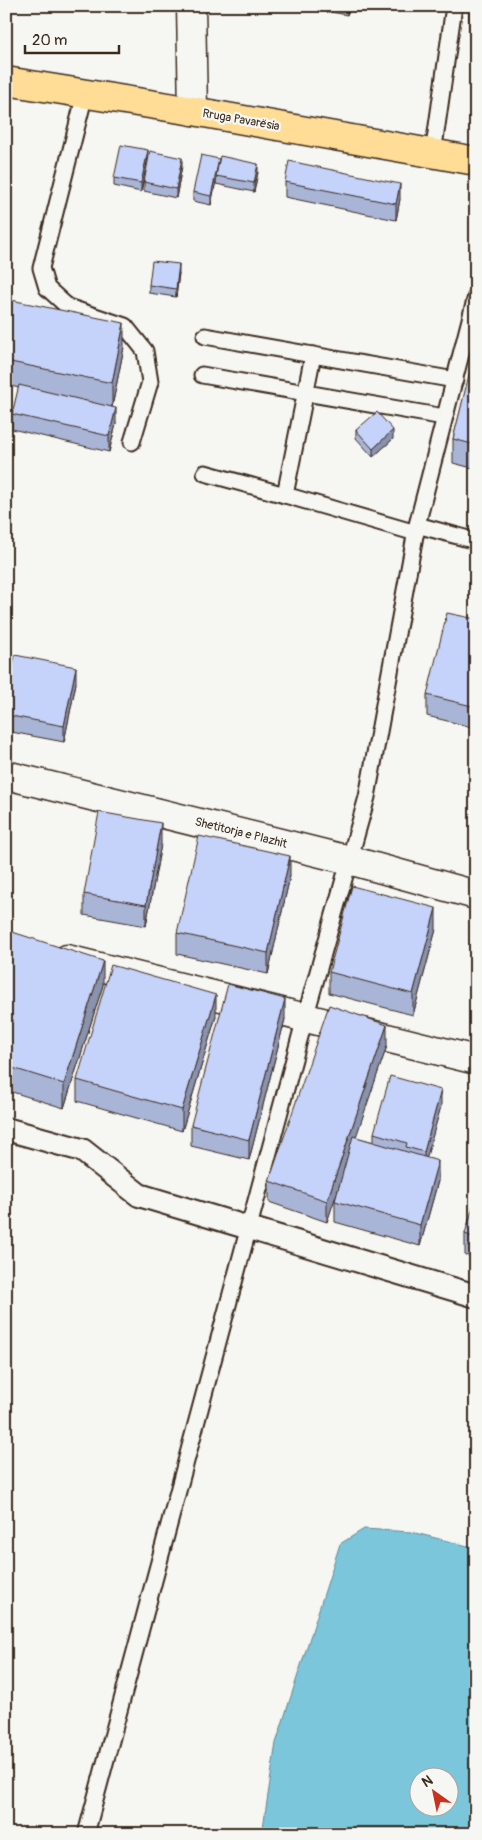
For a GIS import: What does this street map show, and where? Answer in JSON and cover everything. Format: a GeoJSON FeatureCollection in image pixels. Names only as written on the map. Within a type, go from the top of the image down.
{"type":"FeatureCollection","features":[{"type":"Feature","properties":{"kind":"main road","name":"Rruga Pavarësia"},"geometry":{"type":"LineString","coordinates":[[6,82],[193,111],[476,161]]}},
{"type":"Feature","properties":{"kind":"street"},"geometry":{"type":"LineString","coordinates":[[191,6],[193,111]]}},
{"type":"Feature","properties":{"kind":"street","name":"Shetitorja e Plazhit"},"geometry":{"type":"LineString","coordinates":[[6,774],[349,860],[476,895]]}},
{"type":"Feature","properties":{"kind":"street"},"geometry":{"type":"LineString","coordinates":[[46,954],[476,1060]]}},
{"type":"Feature","properties":{"kind":"street"},"geometry":{"type":"LineString","coordinates":[[6,1129],[82,1150],[139,1195],[476,1296]]}},
{"type":"Feature","properties":{"kind":"lane"},"geometry":{"type":"LineString","coordinates":[[434,154],[454,6]]}},
{"type":"Feature","properties":{"kind":"lane"},"geometry":{"type":"LineString","coordinates":[[85,94],[41,268],[46,288],[68,307],[125,326],[145,351],[150,382],[132,442]]}},
{"type":"Feature","properties":{"kind":"lane"},"geometry":{"type":"LineString","coordinates":[[86,1834],[366,796],[416,529],[476,296]]}},
{"type":"Feature","properties":{"kind":"lane"},"geometry":{"type":"LineString","coordinates":[[205,336],[455,380]]}},
{"type":"Feature","properties":{"kind":"lane"},"geometry":{"type":"LineString","coordinates":[[285,495],[313,355]]}},
{"type":"Feature","properties":{"kind":"lane"},"geometry":{"type":"LineString","coordinates":[[202,375],[444,417]]}},
{"type":"Feature","properties":{"kind":"lane"},"geometry":{"type":"LineString","coordinates":[[205,473],[416,529],[476,541]]}},
{"type":"Feature","properties":{"kind":"water"},"geometry":{"type":"Polygon","coordinates":[[[364,1529],[411,1532],[476,1548],[476,1834],[262,1834],[276,1743],[340,1544],[364,1529]]]}},
{"type":"Feature","properties":{"kind":"building"},"geometry":{"type":"Polygon","coordinates":[[[470,6],[476,6],[476,12],[469,11],[470,6]]]}},
{"type":"Feature","properties":{"kind":"building"},"geometry":{"type":"Polygon","coordinates":[[[476,24],[476,42],[473,41],[476,24]]]}},
{"type":"Feature","properties":{"kind":"building"},"geometry":{"type":"Polygon","coordinates":[[[121,145],[148,150],[141,183],[114,178],[121,145]]]}},
{"type":"Feature","properties":{"kind":"building"},"geometry":{"type":"Polygon","coordinates":[[[150,151],[182,158],[176,189],[144,182],[150,151]]]}},
{"type":"Feature","properties":{"kind":"building"},"geometry":{"type":"Polygon","coordinates":[[[201,155],[219,159],[211,196],[193,192],[201,155]]]}},
{"type":"Feature","properties":{"kind":"building"},"geometry":{"type":"Polygon","coordinates":[[[220,156],[258,164],[254,183],[216,176],[220,156]]]}},
{"type":"Feature","properties":{"kind":"building"},"geometry":{"type":"Polygon","coordinates":[[[289,161],[400,184],[396,204],[285,182],[289,161]]]}},
{"type":"Feature","properties":{"kind":"building"},"geometry":{"type":"Polygon","coordinates":[[[152,261],[179,264],[176,289],[149,285],[152,261]]]}},
{"type":"Feature","properties":{"kind":"building"},"geometry":{"type":"Polygon","coordinates":[[[6,299],[124,323],[112,383],[6,361],[6,299]]]}},
{"type":"Feature","properties":{"kind":"building"},"geometry":{"type":"Polygon","coordinates":[[[476,351],[476,445],[453,439],[476,351]]]}},
{"type":"Feature","properties":{"kind":"building"},"geometry":{"type":"Polygon","coordinates":[[[6,380],[11,381],[6,403],[6,380]]]}},
{"type":"Feature","properties":{"kind":"building"},"geometry":{"type":"Polygon","coordinates":[[[19,385],[116,408],[109,436],[12,414],[19,385]]]}},
{"type":"Feature","properties":{"kind":"building"},"geometry":{"type":"Polygon","coordinates":[[[377,412],[393,430],[373,449],[356,430],[377,412]]]}},
{"type":"Feature","properties":{"kind":"building"},"geometry":{"type":"Polygon","coordinates":[[[447,613],[476,619],[476,707],[427,695],[447,613]]]}},
{"type":"Feature","properties":{"kind":"building"},"geometry":{"type":"Polygon","coordinates":[[[15,655],[76,667],[64,726],[6,715],[6,700],[15,655]]]}},
{"type":"Feature","properties":{"kind":"building"},"geometry":{"type":"Polygon","coordinates":[[[99,812],[161,823],[146,905],[84,894],[99,812]]]}},
{"type":"Feature","properties":{"kind":"building"},"geometry":{"type":"Polygon","coordinates":[[[199,836],[290,856],[268,953],[177,933],[199,836]]]}},
{"type":"Feature","properties":{"kind":"building"},"geometry":{"type":"Polygon","coordinates":[[[352,886],[436,908],[413,994],[329,972],[352,886]]]}},
{"type":"Feature","properties":{"kind":"building"},"geometry":{"type":"Polygon","coordinates":[[[6,930],[103,961],[64,1084],[6,1066],[6,930]]]}},
{"type":"Feature","properties":{"kind":"building"},"geometry":{"type":"Polygon","coordinates":[[[111,965],[216,995],[182,1110],[77,1080],[111,965]]]}},
{"type":"Feature","properties":{"kind":"building"},"geometry":{"type":"Polygon","coordinates":[[[228,984],[285,999],[249,1140],[191,1125],[228,984]]]}},
{"type":"Feature","properties":{"kind":"building"},"geometry":{"type":"Polygon","coordinates":[[[329,1005],[387,1025],[327,1201],[269,1181],[329,1005]]]}},
{"type":"Feature","properties":{"kind":"building"},"geometry":{"type":"Polygon","coordinates":[[[390,1076],[441,1090],[424,1152],[406,1147],[407,1143],[374,1133],[390,1076]]]}},
{"type":"Feature","properties":{"kind":"building"},"geometry":{"type":"Polygon","coordinates":[[[353,1136],[438,1161],[420,1225],[335,1201],[353,1136]]]}},
{"type":"Feature","properties":{"kind":"building"},"geometry":{"type":"Polygon","coordinates":[[[476,1197],[476,1238],[465,1234],[476,1197]]]}}]}
